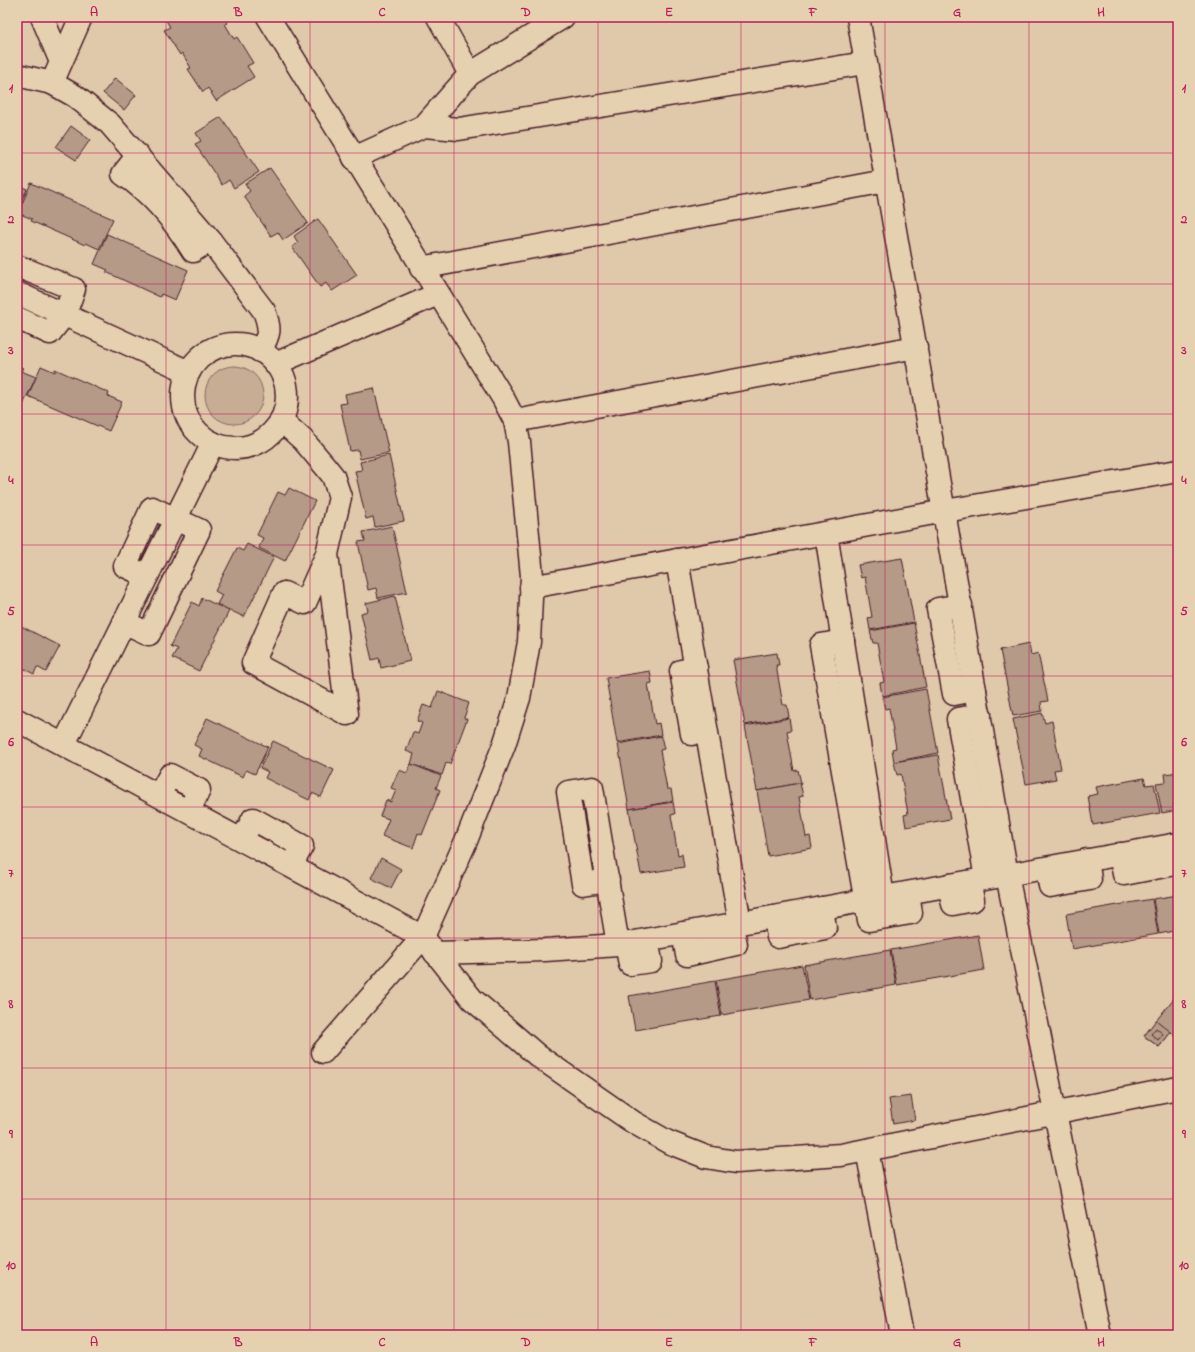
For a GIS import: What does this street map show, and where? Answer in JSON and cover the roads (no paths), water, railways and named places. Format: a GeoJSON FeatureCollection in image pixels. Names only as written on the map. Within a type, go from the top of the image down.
{"type":"FeatureCollection","features":[{"type":"Feature","properties":{"kind":"street"},"geometry":{"type":"LineString","coordinates":[[42,17],[62,62]]}},
{"type":"Feature","properties":{"kind":"street"},"geometry":{"type":"LineString","coordinates":[[52,83],[81,17]]}},
{"type":"Feature","properties":{"kind":"street"},"geometry":{"type":"LineString","coordinates":[[268,17],[503,398],[515,421],[519,442],[531,587],[529,642],[519,698],[504,745],[466,841],[429,945],[323,1052]]}},
{"type":"Feature","properties":{"kind":"street"},"geometry":{"type":"LineString","coordinates":[[438,17],[470,74]]}},
{"type":"Feature","properties":{"kind":"street"},"geometry":{"type":"LineString","coordinates":[[354,158],[424,126],[470,74],[563,17]]}},
{"type":"Feature","properties":{"kind":"street"},"geometry":{"type":"LineString","coordinates":[[858,17],[961,605],[938,609],[954,694],[975,690],[980,715],[958,719],[978,880],[1055,1113],[1100,1335]]}},
{"type":"Feature","properties":{"kind":"street"},"geometry":{"type":"LineString","coordinates":[[424,126],[459,129],[865,63]]}},
{"type":"Feature","properties":{"kind":"street"},"geometry":{"type":"LineString","coordinates":[[17,75],[52,83],[75,96],[110,124],[138,155],[210,240],[264,312],[270,325],[268,336],[268,357]]}},
{"type":"Feature","properties":{"kind":"street"},"geometry":{"type":"LineString","coordinates":[[422,268],[886,181]]}},
{"type":"Feature","properties":{"kind":"street"},"geometry":{"type":"LineString","coordinates":[[17,266],[74,289],[65,314],[50,333],[17,318]]}},
{"type":"Feature","properties":{"kind":"street"},"geometry":{"type":"LineString","coordinates":[[17,293],[189,372]]}},
{"type":"Feature","properties":{"kind":"street"},"geometry":{"type":"LineString","coordinates":[[268,357],[438,294]]}},
{"type":"Feature","properties":{"kind":"street"},"geometry":{"type":"LineString","coordinates":[[238,344],[253,347],[268,357],[283,376],[287,391],[286,406],[281,420],[273,432],[255,444],[234,448],[213,443],[195,429],[187,416],[183,394],[189,372],[203,355],[223,345],[238,344]]}},
{"type":"Feature","properties":{"kind":"street"},"geometry":{"type":"LineString","coordinates":[[515,421],[916,347]]}},
{"type":"Feature","properties":{"kind":"street"},"geometry":{"type":"LineString","coordinates":[[281,420],[303,440],[333,476],[340,497],[327,554],[305,602],[284,593],[253,663],[348,714],[327,554]]}},
{"type":"Feature","properties":{"kind":"street"},"geometry":{"type":"LineString","coordinates":[[175,519],[213,443]]}},
{"type":"Feature","properties":{"kind":"street"},"geometry":{"type":"LineString","coordinates":[[531,587],[1178,470]]}},
{"type":"Feature","properties":{"kind":"street"},"geometry":{"type":"LineString","coordinates":[[64,744],[124,622],[147,576],[125,566],[152,508],[198,530],[149,634],[124,622]]}},
{"type":"Feature","properties":{"kind":"street"},"geometry":{"type":"LineString","coordinates":[[826,533],[843,641],[822,645],[874,899],[869,920],[911,913],[908,892],[1046,868],[1050,886],[1090,880],[1087,860],[1120,854],[1124,874],[1175,864],[1175,845]]}},
{"type":"Feature","properties":{"kind":"street"},"geometry":{"type":"LineString","coordinates":[[608,880],[622,945],[630,964],[650,961],[647,940],[683,933],[687,955],[736,944],[736,924],[728,855],[714,857],[681,671],[696,668],[677,560]]}},
{"type":"Feature","properties":{"kind":"street"},"geometry":{"type":"LineString","coordinates":[[17,720],[159,795],[170,775],[199,790],[189,811],[242,840],[253,819],[302,846],[291,866],[429,945],[472,999],[538,1056],[633,1122],[668,1142],[706,1157],[736,1162],[841,1155],[1178,1088]]}},
{"type":"Feature","properties":{"kind":"street"},"geometry":{"type":"LineString","coordinates":[[736,924],[775,917],[778,937],[825,928],[822,908],[874,899]]}},
{"type":"Feature","properties":{"kind":"street"},"geometry":{"type":"LineString","coordinates":[[429,945],[545,950],[622,945]]}},
{"type":"Feature","properties":{"kind":"street"},"geometry":{"type":"LineString","coordinates":[[867,1150],[902,1335]]}}]}
